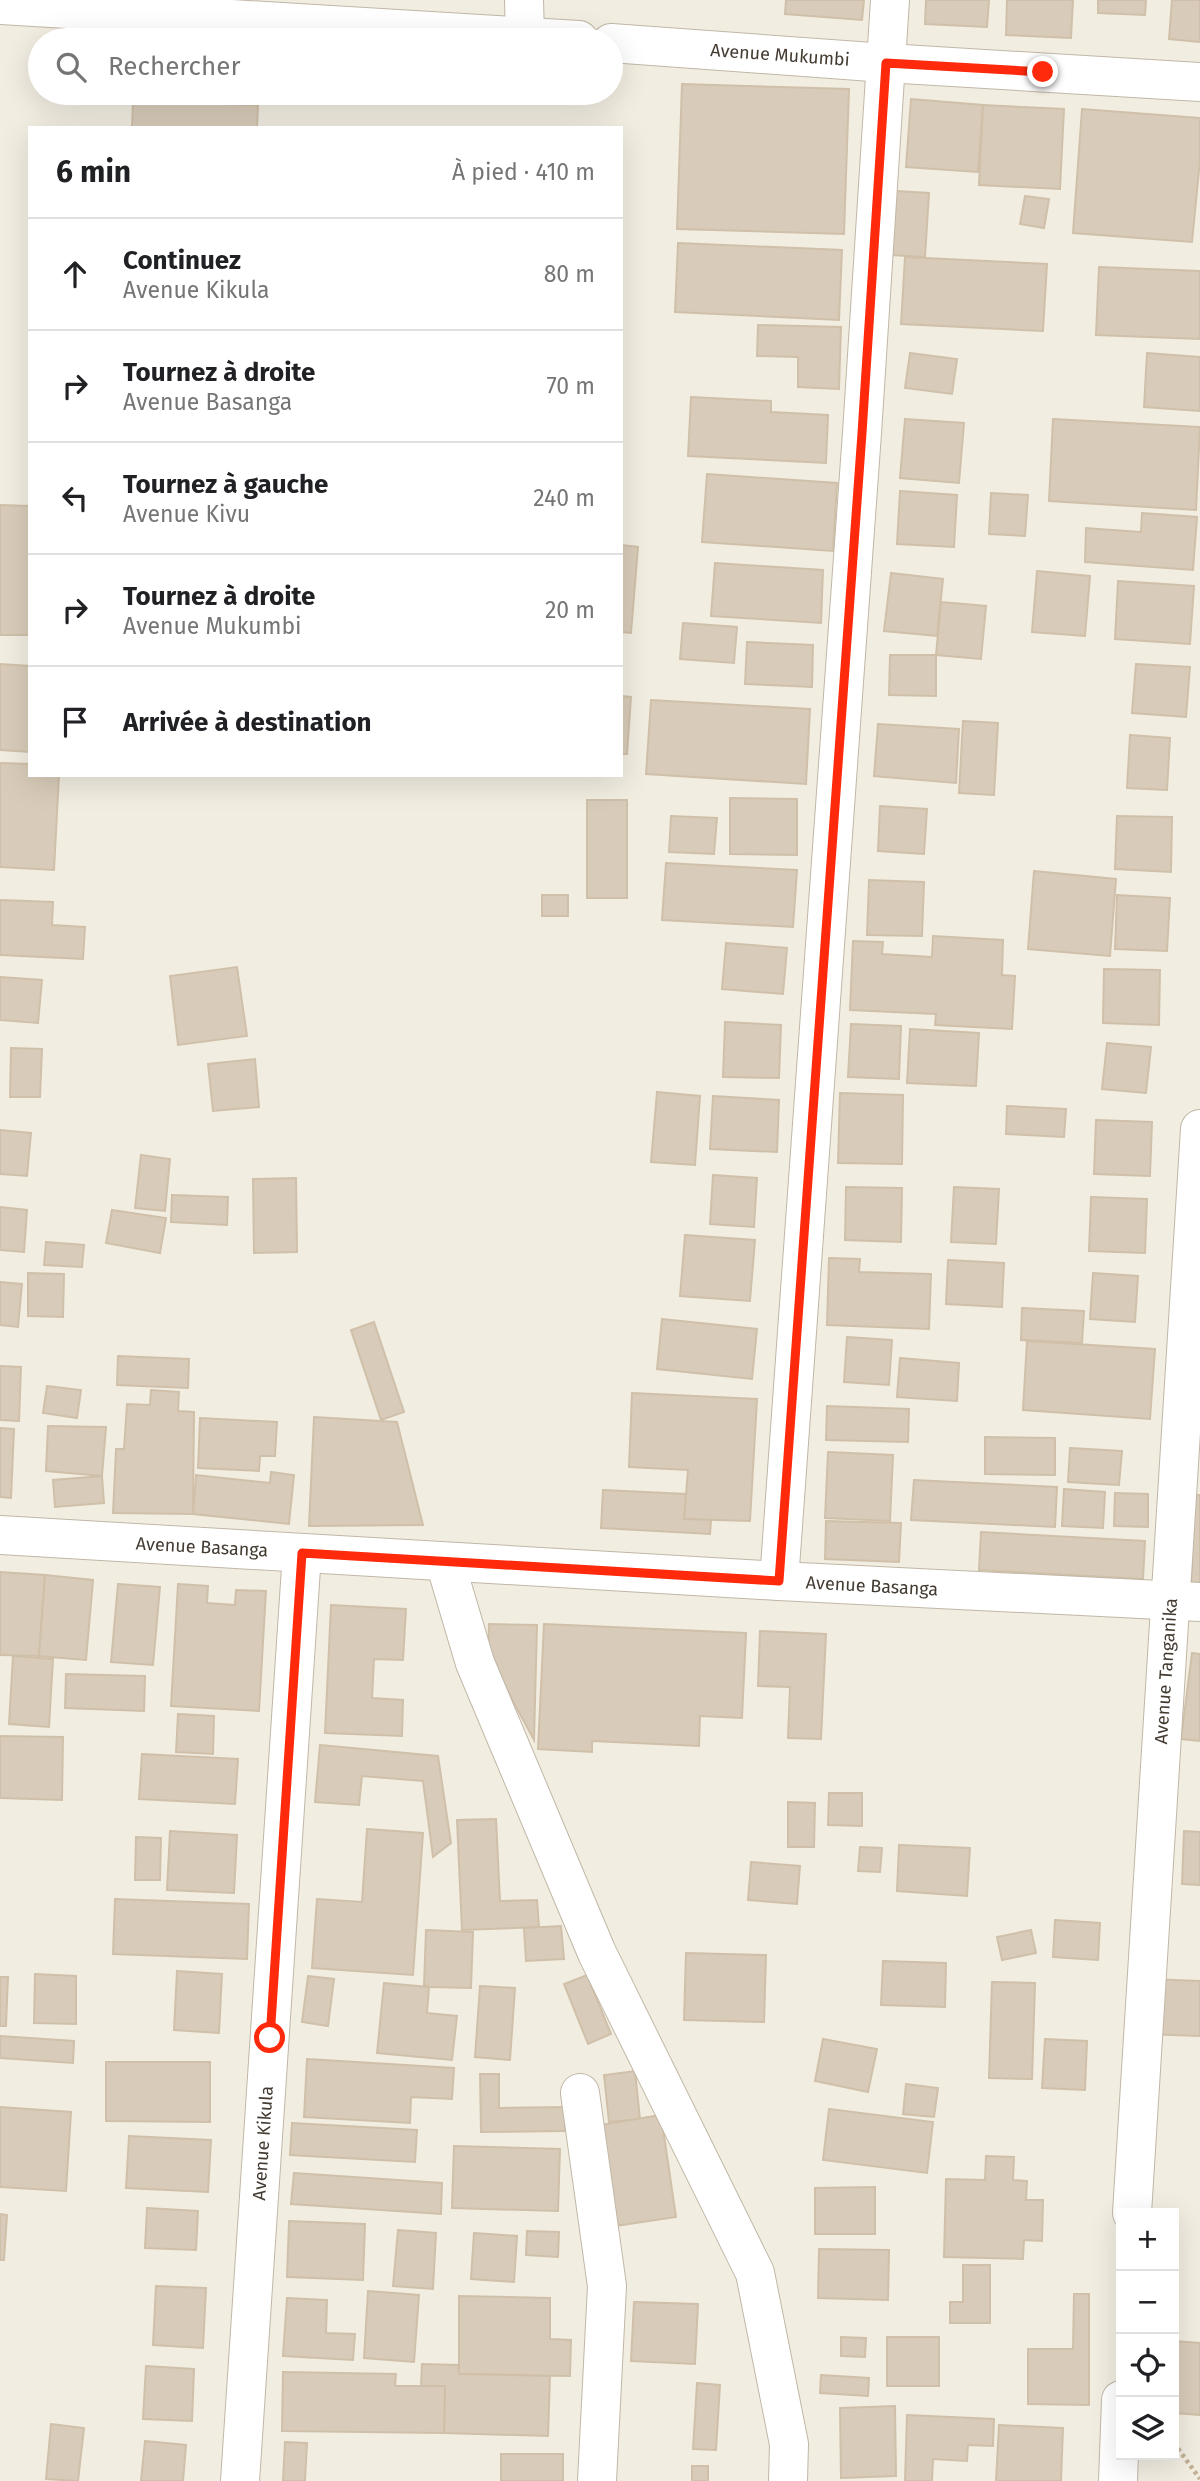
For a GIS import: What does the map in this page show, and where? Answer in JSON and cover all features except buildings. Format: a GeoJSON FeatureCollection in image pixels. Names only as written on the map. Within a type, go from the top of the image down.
{"type":"FeatureCollection","features":[{"type":"Feature","properties":{"kind":"street"},"geometry":{"type":"LineString","coordinates":[[779,1581],[891,0]]}},
{"type":"Feature","properties":{"kind":"street"},"geometry":{"type":"LineString","coordinates":[[0,5],[525,18],[550,28]]}},
{"type":"Feature","properties":{"kind":"street","name":"Avenue Mukumbi"},"geometry":{"type":"LineString","coordinates":[[623,44],[1200,82]]}},
{"type":"Feature","properties":{"kind":"street","name":"Avenue Tanganika"},"geometry":{"type":"LineString","coordinates":[[1132,2208],[1186,1602],[1200,1129]]}},
{"type":"Feature","properties":{"kind":"street","name":"Avenue Basanga"},"geometry":{"type":"LineString","coordinates":[[0,1535],[1186,1602]]}},
{"type":"Feature","properties":{"kind":"street","name":"Avenue Kikula"},"geometry":{"type":"LineString","coordinates":[[240,2481],[302,1553]]}},
{"type":"Feature","properties":{"kind":"street"},"geometry":{"type":"LineString","coordinates":[[445,1562],[475,1662],[597,1953],[755,2273],[789,2444],[788,2481]]}},
{"type":"Feature","properties":{"kind":"street"},"geometry":{"type":"LineString","coordinates":[[580,2093],[607,2287],[597,2481]]}},
{"type":"Feature","properties":{"kind":"street"},"geometry":{"type":"LineString","coordinates":[[1118,2481],[1119,2460]]}},
{"type":"Feature","properties":{"kind":"path"},"geometry":{"type":"LineString","coordinates":[[1179,2450],[1200,2479]]}},
{"type":"Feature","properties":{"kind":"route"},"geometry":{"type":"LineString","coordinates":[[270,2038],[302,1553],[779,1581],[886,63],[1043,72]]}}]}
